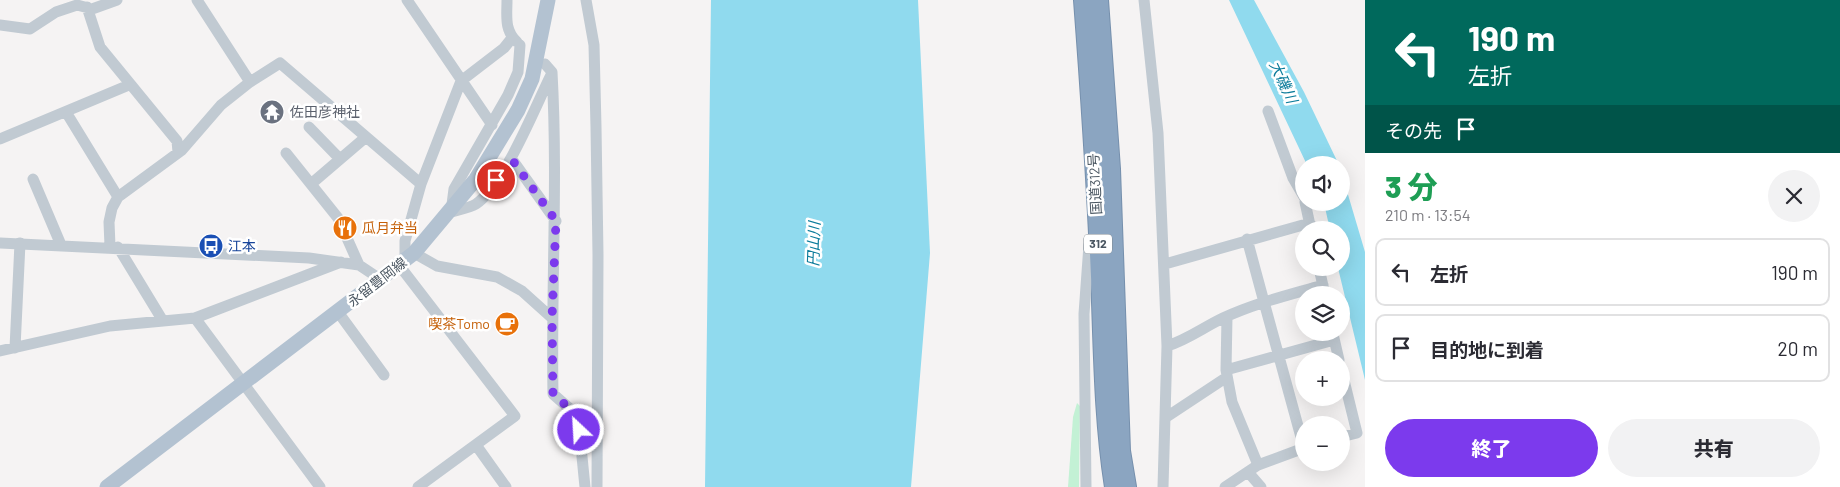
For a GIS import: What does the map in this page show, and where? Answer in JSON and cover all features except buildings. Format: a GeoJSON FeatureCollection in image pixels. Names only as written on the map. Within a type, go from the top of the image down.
{"type":"FeatureCollection","features":[{"type":"Feature","properties":{"kind":"highway","name":"国道312号"},"geometry":{"type":"LineString","coordinates":[[1083,0],[1094,155],[1108,452],[1114,487]]}},
{"type":"Feature","properties":{"kind":"highway","name":"国道312号"},"geometry":{"type":"LineString","coordinates":[[1098,0],[1111,169],[1121,451],[1127,487]]}},
{"type":"Feature","properties":{"kind":"main road","name":"永留豊岡線"},"geometry":{"type":"LineString","coordinates":[[107,487],[406,260],[451,212],[476,179],[518,110],[532,79],[548,0]]}},
{"type":"Feature","properties":{"kind":"street"},"geometry":{"type":"LineString","coordinates":[[0,25],[30,29],[56,12],[77,5],[87,6],[92,9],[117,0]]}},
{"type":"Feature","properties":{"kind":"street"},"geometry":{"type":"LineString","coordinates":[[196,0],[250,82]]}},
{"type":"Feature","properties":{"kind":"street"},"geometry":{"type":"LineString","coordinates":[[406,0],[492,125]]}},
{"type":"Feature","properties":{"kind":"street"},"geometry":{"type":"LineString","coordinates":[[507,0],[506,26],[520,44],[518,72],[492,125],[454,189],[451,212],[476,204],[488,191],[511,158],[549,68],[556,146],[556,221],[552,318],[553,394],[578,416],[585,487]]}},
{"type":"Feature","properties":{"kind":"street"},"geometry":{"type":"LineString","coordinates":[[586,0],[594,44],[596,99],[598,255],[597,487]]}},
{"type":"Feature","properties":{"kind":"street"},"geometry":{"type":"LineString","coordinates":[[1144,0],[1158,133],[1165,264],[1166,346],[1163,487]]}},
{"type":"Feature","properties":{"kind":"street"},"geometry":{"type":"LineString","coordinates":[[87,6],[100,48],[177,141],[178,152]]}},
{"type":"Feature","properties":{"kind":"street"},"geometry":{"type":"LineString","coordinates":[[418,487],[515,416],[406,260],[405,241],[421,184],[461,81],[504,48],[520,44]]}},
{"type":"Feature","properties":{"kind":"street"},"geometry":{"type":"LineString","coordinates":[[163,321],[114,246],[109,222],[112,208],[118,197],[178,152],[198,134],[221,105],[250,82],[280,63],[421,184]]}},
{"type":"Feature","properties":{"kind":"street"},"geometry":{"type":"LineString","coordinates":[[0,140],[129,85]]}},
{"type":"Feature","properties":{"kind":"street"},"geometry":{"type":"LineString","coordinates":[[1268,111],[1295,181]]}},
{"type":"Feature","properties":{"kind":"street"},"geometry":{"type":"LineString","coordinates":[[66,112],[118,197]]}},
{"type":"Feature","properties":{"kind":"street"},"geometry":{"type":"LineString","coordinates":[[309,127],[340,159]]}},
{"type":"Feature","properties":{"kind":"street"},"geometry":{"type":"LineString","coordinates":[[311,184],[366,137]]}},
{"type":"Feature","properties":{"kind":"street"},"geometry":{"type":"LineString","coordinates":[[286,153],[338,218],[359,265]]}},
{"type":"Feature","properties":{"kind":"street"},"geometry":{"type":"LineString","coordinates":[[511,158],[556,221]]}},
{"type":"Feature","properties":{"kind":"street"},"geometry":{"type":"LineString","coordinates":[[32,178],[61,245]]}},
{"type":"Feature","properties":{"kind":"street"},"geometry":{"type":"LineString","coordinates":[[1165,264],[1247,240],[1295,230]]}},
{"type":"Feature","properties":{"kind":"street"},"geometry":{"type":"LineString","coordinates":[[1247,240],[1295,416]]}},
{"type":"Feature","properties":{"kind":"street"},"geometry":{"type":"LineString","coordinates":[[0,243],[114,246],[343,262],[359,265],[380,279]]}},
{"type":"Feature","properties":{"kind":"street"},"geometry":{"type":"LineString","coordinates":[[15,348],[20,243]]}},
{"type":"Feature","properties":{"kind":"street"},"geometry":{"type":"LineString","coordinates":[[1086,487],[1084,314],[1089,245]]}},
{"type":"Feature","properties":{"kind":"street"},"geometry":{"type":"LineString","coordinates":[[406,260],[497,277],[522,292],[552,318]]}},
{"type":"Feature","properties":{"kind":"street"},"geometry":{"type":"LineString","coordinates":[[0,351],[110,326],[195,318],[343,262]]}},
{"type":"Feature","properties":{"kind":"street"},"geometry":{"type":"LineString","coordinates":[[1166,346],[1178,343],[1227,317],[1264,302],[1295,296]]}},
{"type":"Feature","properties":{"kind":"street"},"geometry":{"type":"LineString","coordinates":[[338,312],[384,374]]}},
{"type":"Feature","properties":{"kind":"street"},"geometry":{"type":"LineString","coordinates":[[1227,317],[1227,373],[1232,402],[1253,469],[1261,487]]}},
{"type":"Feature","properties":{"kind":"street"},"geometry":{"type":"LineString","coordinates":[[195,318],[320,487]]}},
{"type":"Feature","properties":{"kind":"street"},"geometry":{"type":"LineString","coordinates":[[1165,418],[1227,373],[1320,341]]}},
{"type":"Feature","properties":{"kind":"street"},"geometry":{"type":"LineString","coordinates":[[1350,405],[1357,433],[1350,435]]}},
{"type":"Feature","properties":{"kind":"street"},"geometry":{"type":"LineString","coordinates":[[476,445],[506,487]]}},
{"type":"Feature","properties":{"kind":"street"},"geometry":{"type":"LineString","coordinates":[[1225,487],[1253,469],[1295,452]]}},
{"type":"Feature","properties":{"kind":"green space"},"geometry":{"type":"Polygon","coordinates":[[[1077,403],[1080,406],[1079,487],[1068,487],[1073,417],[1077,403]]]}},
{"type":"Feature","properties":{"kind":"water","name":"円山川"},"geometry":{"type":"Polygon","coordinates":[[[711,0],[918,0],[930,253],[911,487],[705,487],[711,0]]]}},
{"type":"Feature","properties":{"kind":"water","name":"大磯川"},"geometry":{"type":"Polygon","coordinates":[[[1229,0],[1254,0],[1304,92],[1335,156],[1303,156],[1229,0]]]}},
{"type":"Feature","properties":{"kind":"water"},"geometry":{"type":"Polygon","coordinates":[[[1350,201],[1365,252],[1365,380],[1350,318],[1350,286],[1342,286],[1340,276],[1350,276],[1350,221],[1328,221],[1326,211],[1350,211],[1350,201]]]}},
{"type":"Feature","properties":{"kind":"place","name":"佐田彦神社"},"geometry":{"type":"Point","coordinates":[272,112]}},
{"type":"Feature","properties":{"kind":"place","name":"瓜月弁当"},"geometry":{"type":"Point","coordinates":[345,228]}},
{"type":"Feature","properties":{"kind":"place","name":"江本"},"geometry":{"type":"Point","coordinates":[211,246]}},
{"type":"Feature","properties":{"kind":"place","name":"喫茶Tomo"},"geometry":{"type":"Point","coordinates":[507,324]}},
{"type":"Feature","properties":{"kind":"route"},"geometry":{"type":"LineString","coordinates":[[496,180],[511,158],[556,221],[552,318],[553,394],[578,416],[579,430]]}}]}
